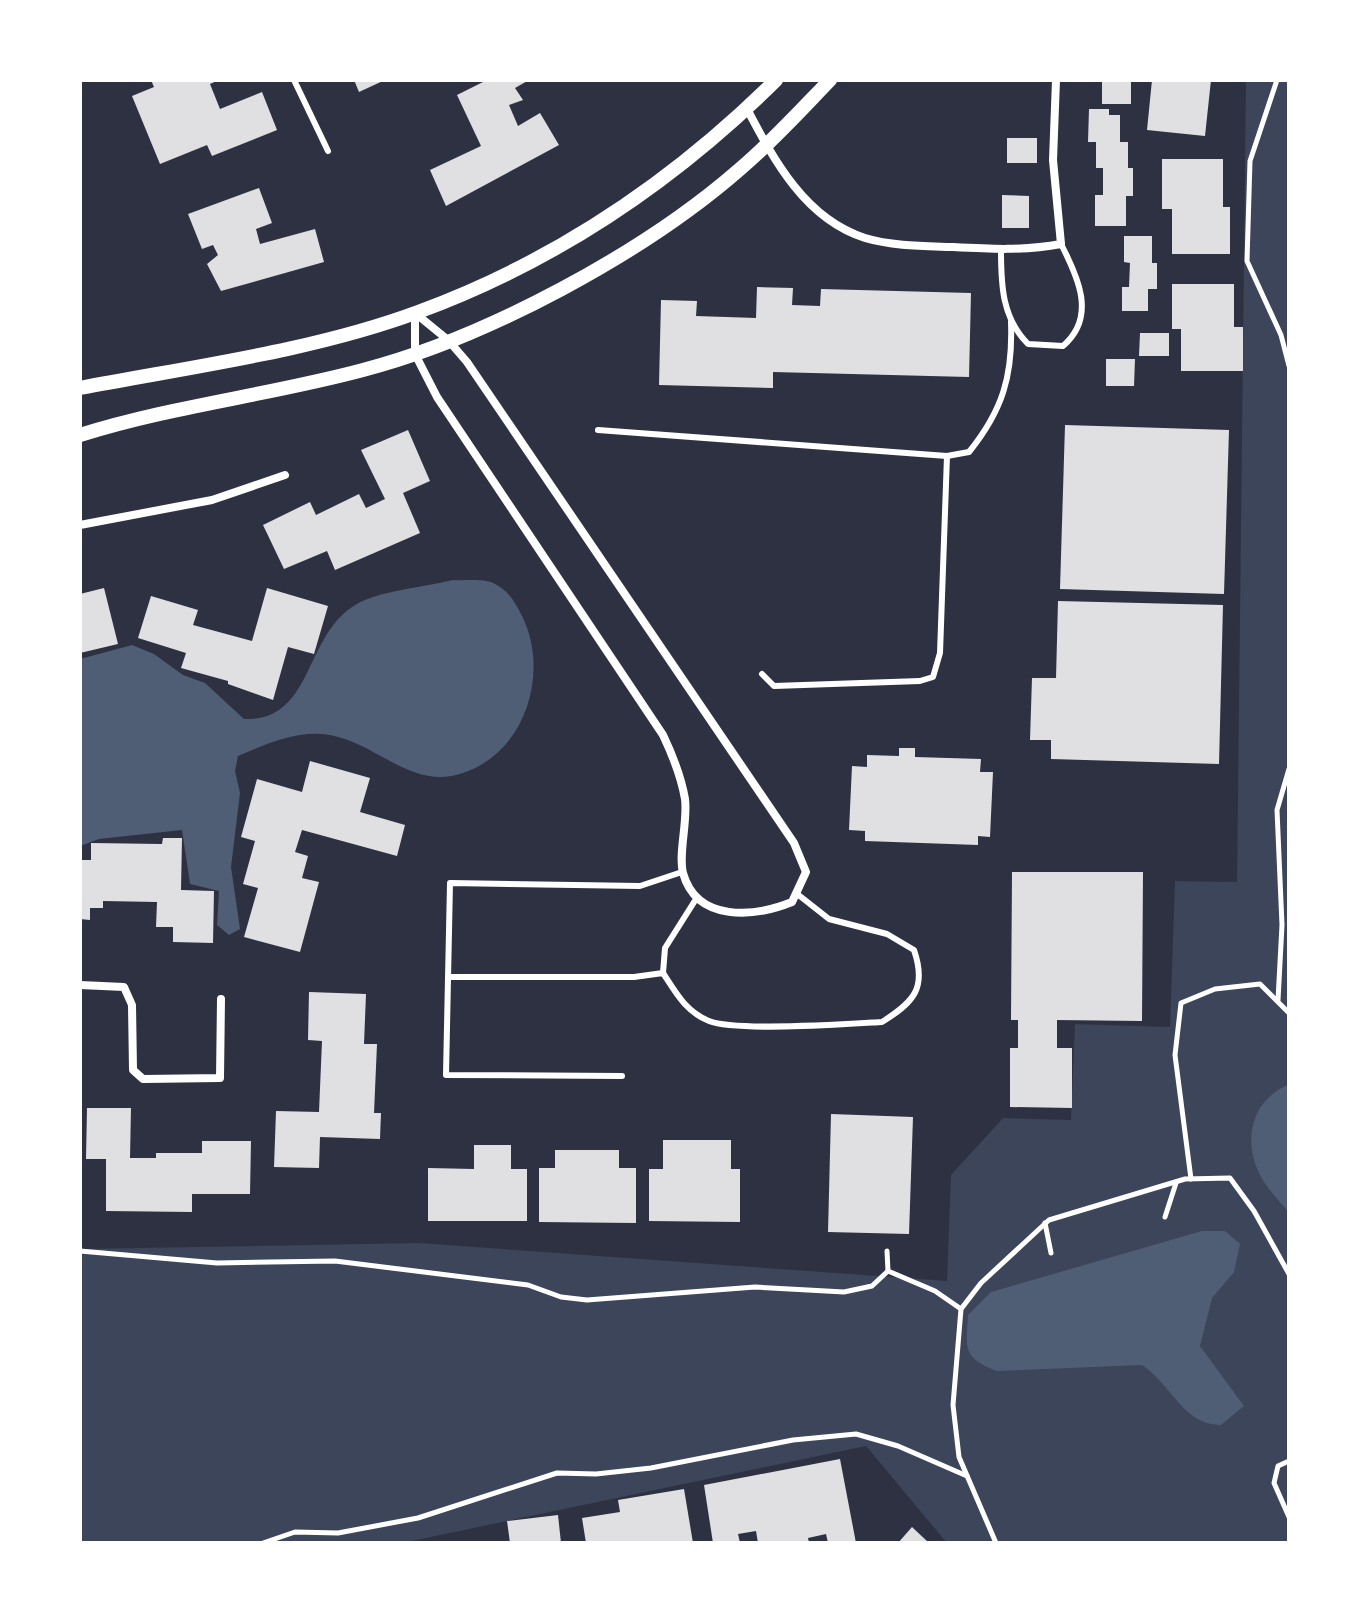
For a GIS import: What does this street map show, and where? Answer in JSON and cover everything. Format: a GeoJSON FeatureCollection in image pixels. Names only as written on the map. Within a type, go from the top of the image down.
{"type":"FeatureCollection","features":[{"type":"Feature","properties":{"kind":"street"},"geometry":{"type":"LineString","coordinates":[[80,388],[245,357],[415,313],[497,281],[564,245],[648,192],[747,109],[776,80]]}},
{"type":"Feature","properties":{"kind":"street"},"geometry":{"type":"LineString","coordinates":[[80,435],[350,374],[415,354],[509,314],[601,265],[668,223],[739,170],[830,80]]}},
{"type":"Feature","properties":{"kind":"street"},"geometry":{"type":"LineString","coordinates":[[747,109],[766,145],[800,193],[819,211],[865,238],[915,245],[1001,250],[1061,244],[1053,148],[1056,80]]}},
{"type":"Feature","properties":{"kind":"street"},"geometry":{"type":"LineString","coordinates":[[415,313],[448,340],[467,362],[794,843],[806,872],[792,902],[766,913],[718,910],[696,899],[682,872],[685,802],[678,767],[663,735],[437,397],[415,354],[415,313]]}},
{"type":"Feature","properties":{"kind":"street"},"geometry":{"type":"LineString","coordinates":[[80,525],[212,500],[285,475]]}},
{"type":"Feature","properties":{"kind":"street"},"geometry":{"type":"LineString","coordinates":[[80,985],[124,987],[132,1005],[133,1070],[143,1079],[220,1078],[221,999]]}},
{"type":"Feature","properties":{"kind":"lane"},"geometry":{"type":"LineString","coordinates":[[294,80],[328,151]]}},
{"type":"Feature","properties":{"kind":"lane"},"geometry":{"type":"LineString","coordinates":[[1011,322],[1028,344],[1063,346],[1075,335],[1082,305],[1079,280],[1061,244]]}},
{"type":"Feature","properties":{"kind":"lane"},"geometry":{"type":"LineString","coordinates":[[598,430],[947,456],[969,452],[999,405],[1010,374],[1011,322],[1001,287],[1001,250]]}},
{"type":"Feature","properties":{"kind":"lane"},"geometry":{"type":"LineString","coordinates":[[762,674],[774,686],[920,681],[933,677],[940,653],[947,456]]}},
{"type":"Feature","properties":{"kind":"lane"},"geometry":{"type":"LineString","coordinates":[[622,1076],[446,1075],[450,883],[640,886],[682,872]]}},
{"type":"Feature","properties":{"kind":"lane"},"geometry":{"type":"LineString","coordinates":[[696,899],[665,948],[663,973],[684,1006],[710,1022],[882,1022],[903,1009],[919,988],[920,969],[914,950],[887,934],[829,919],[796,893]]}},
{"type":"Feature","properties":{"kind":"lane"},"geometry":{"type":"LineString","coordinates":[[448,977],[634,977],[663,973]]}},
{"type":"Feature","properties":{"kind":"path"},"geometry":{"type":"LineString","coordinates":[[1277,80],[1250,161],[1247,261],[1281,335],[1289,366]]}},
{"type":"Feature","properties":{"kind":"path"},"geometry":{"type":"LineString","coordinates":[[1278,1000],[1282,925],[1277,810],[1289,769]]}},
{"type":"Feature","properties":{"kind":"path"},"geometry":{"type":"LineString","coordinates":[[1191,1179],[1175,1055],[1181,1003],[1215,989],[1260,984],[1289,1013]]}},
{"type":"Feature","properties":{"kind":"path"},"geometry":{"type":"LineString","coordinates":[[996,1543],[959,1457],[953,1405],[961,1309],[981,1283],[1045,1223],[1176,1182],[1230,1178],[1254,1211],[1289,1274]]}},
{"type":"Feature","properties":{"kind":"path"},"geometry":{"type":"LineString","coordinates":[[1165,1217],[1176,1182]]}},
{"type":"Feature","properties":{"kind":"path"},"geometry":{"type":"LineString","coordinates":[[1045,1223],[1051,1253]]}},
{"type":"Feature","properties":{"kind":"path"},"geometry":{"type":"LineString","coordinates":[[80,1251],[217,1263],[335,1261],[528,1285],[561,1297],[587,1300],[755,1287],[844,1292],[872,1286],[888,1271],[887,1251]]}},
{"type":"Feature","properties":{"kind":"path"},"geometry":{"type":"LineString","coordinates":[[888,1271],[935,1291],[961,1309]]}},
{"type":"Feature","properties":{"kind":"path"},"geometry":{"type":"LineString","coordinates":[[263,1543],[295,1532],[338,1533],[418,1518],[557,1473],[596,1474],[651,1468],[793,1440],[856,1434],[898,1446],[967,1476]]}},
{"type":"Feature","properties":{"kind":"path"},"geometry":{"type":"LineString","coordinates":[[1289,1461],[1278,1466],[1274,1483],[1289,1517]]}},
{"type":"Feature","properties":{"kind":"shaded area"},"geometry":{"type":"Polygon","coordinates":[[[1246,80],[1289,80],[1289,1543],[947,1543],[866,1446],[402,1543],[80,1543],[80,1249],[419,1243],[947,1281],[951,1175],[1003,1118],[1071,1120],[1075,1024],[1170,1027],[1175,881],[1237,882],[1246,80]]]}},
{"type":"Feature","properties":{"kind":"shaded area"},"geometry":{"type":"Polygon","coordinates":[[[453,580],[486,581],[504,590],[519,611],[530,638],[532,685],[527,708],[517,729],[485,763],[446,777],[429,776],[399,766],[354,742],[325,734],[287,738],[238,756],[235,771],[240,793],[231,867],[240,929],[229,935],[217,925],[219,891],[190,884],[182,830],[99,839],[80,846],[80,659],[132,645],[154,654],[183,675],[205,683],[244,719],[266,716],[283,707],[295,693],[324,638],[336,621],[352,607],[386,593],[453,580]]]}},
{"type":"Feature","properties":{"kind":"shaded area"},"geometry":{"type":"Polygon","coordinates":[[[1289,1084],[1289,1213],[1262,1178],[1251,1146],[1254,1121],[1259,1110],[1277,1091],[1289,1084]]]}},
{"type":"Feature","properties":{"kind":"shaded area"},"geometry":{"type":"Polygon","coordinates":[[[1202,1231],[1225,1231],[1240,1244],[1234,1272],[1212,1298],[1200,1346],[1244,1406],[1221,1425],[1208,1423],[1187,1411],[1142,1365],[997,1371],[972,1356],[967,1344],[968,1315],[991,1292],[1202,1231]]]}},
{"type":"Feature","properties":{"kind":"building"},"geometry":{"type":"Polygon","coordinates":[[[151,80],[219,80],[210,84],[220,109],[262,92],[277,130],[212,156],[207,145],[160,164],[132,96],[154,87],[151,80]]]}},
{"type":"Feature","properties":{"kind":"building"},"geometry":{"type":"Polygon","coordinates":[[[354,80],[385,80],[359,92],[354,80]]]}},
{"type":"Feature","properties":{"kind":"building"},"geometry":{"type":"Polygon","coordinates":[[[487,80],[529,80],[515,88],[523,100],[509,105],[518,126],[540,113],[559,145],[446,206],[430,170],[481,146],[457,95],[487,80]]]}},
{"type":"Feature","properties":{"kind":"building"},"geometry":{"type":"Polygon","coordinates":[[[1102,80],[1131,80],[1131,104],[1102,104],[1102,80]]]}},
{"type":"Feature","properties":{"kind":"building"},"geometry":{"type":"Polygon","coordinates":[[[1152,80],[1211,80],[1205,136],[1147,130],[1152,80]]]}},
{"type":"Feature","properties":{"kind":"building"},"geometry":{"type":"Polygon","coordinates":[[[1089,109],[1109,109],[1109,115],[1120,115],[1120,142],[1128,142],[1128,168],[1133,168],[1133,196],[1126,196],[1126,226],[1095,226],[1095,195],[1103,195],[1103,168],[1096,168],[1096,142],[1088,142],[1089,109]]]}},
{"type":"Feature","properties":{"kind":"building"},"geometry":{"type":"Polygon","coordinates":[[[1007,138],[1037,138],[1037,163],[1007,163],[1007,138]]]}},
{"type":"Feature","properties":{"kind":"building"},"geometry":{"type":"Polygon","coordinates":[[[1162,159],[1223,159],[1223,207],[1230,207],[1230,254],[1172,254],[1172,209],[1162,209],[1162,159]]]}},
{"type":"Feature","properties":{"kind":"building"},"geometry":{"type":"Polygon","coordinates":[[[259,188],[272,223],[256,229],[260,244],[315,229],[324,262],[221,291],[207,264],[218,255],[213,245],[202,249],[188,214],[259,188]]]}},
{"type":"Feature","properties":{"kind":"building"},"geometry":{"type":"Polygon","coordinates":[[[1002,195],[1029,196],[1029,228],[1002,228],[1002,195]]]}},
{"type":"Feature","properties":{"kind":"building"},"geometry":{"type":"Polygon","coordinates":[[[1124,236],[1152,236],[1152,263],[1157,263],[1157,289],[1148,289],[1148,311],[1122,311],[1122,287],[1129,287],[1130,263],[1124,262],[1124,236]]]}},
{"type":"Feature","properties":{"kind":"building"},"geometry":{"type":"Polygon","coordinates":[[[1172,284],[1234,284],[1234,327],[1243,327],[1243,371],[1181,371],[1181,329],[1172,329],[1172,284]]]}},
{"type":"Feature","properties":{"kind":"building"},"geometry":{"type":"Polygon","coordinates":[[[757,287],[793,288],[792,305],[820,306],[821,289],[971,293],[969,377],[773,372],[773,388],[659,385],[661,300],[697,301],[696,316],[756,318],[757,287]]]}},
{"type":"Feature","properties":{"kind":"building"},"geometry":{"type":"Polygon","coordinates":[[[1140,333],[1169,333],[1169,356],[1139,356],[1140,333]]]}},
{"type":"Feature","properties":{"kind":"building"},"geometry":{"type":"Polygon","coordinates":[[[1106,359],[1135,359],[1134,386],[1106,386],[1106,359]]]}},
{"type":"Feature","properties":{"kind":"building"},"geometry":{"type":"Polygon","coordinates":[[[1065,425],[1229,430],[1224,594],[1060,589],[1065,425]]]}},
{"type":"Feature","properties":{"kind":"building"},"geometry":{"type":"Polygon","coordinates":[[[408,430],[430,481],[403,493],[420,533],[335,570],[327,551],[284,569],[263,525],[310,502],[316,515],[359,494],[366,508],[385,499],[361,450],[408,430]]]}},
{"type":"Feature","properties":{"kind":"building"},"geometry":{"type":"Polygon","coordinates":[[[104,588],[118,644],[80,653],[80,594],[104,588]]]}},
{"type":"Feature","properties":{"kind":"building"},"geometry":{"type":"Polygon","coordinates":[[[267,588],[328,606],[314,654],[288,647],[273,700],[228,684],[228,681],[181,668],[186,653],[138,638],[151,596],[198,610],[193,625],[252,641],[267,588]]]}},
{"type":"Feature","properties":{"kind":"building"},"geometry":{"type":"Polygon","coordinates":[[[1058,601],[1223,605],[1219,764],[1051,759],[1051,740],[1030,740],[1032,678],[1056,678],[1058,601]]]}},
{"type":"Feature","properties":{"kind":"building"},"geometry":{"type":"Polygon","coordinates":[[[899,748],[915,748],[915,757],[981,759],[980,772],[993,772],[990,837],[978,836],[978,845],[865,841],[865,831],[849,830],[852,766],[867,767],[867,755],[899,756],[899,748]]]}},
{"type":"Feature","properties":{"kind":"building"},"geometry":{"type":"Polygon","coordinates":[[[310,761],[370,778],[360,812],[405,825],[397,856],[302,830],[295,852],[308,856],[302,878],[319,882],[300,952],[244,937],[258,888],[243,884],[255,841],[241,837],[257,779],[302,792],[310,761]]]}},
{"type":"Feature","properties":{"kind":"building"},"geometry":{"type":"Polygon","coordinates":[[[163,838],[182,838],[181,890],[214,891],[213,943],[173,942],[173,927],[156,927],[157,902],[103,901],[103,908],[90,908],[90,920],[80,919],[80,860],[91,860],[91,843],[162,844],[163,838]]]}},
{"type":"Feature","properties":{"kind":"building"},"geometry":{"type":"Polygon","coordinates":[[[1012,872],[1143,872],[1142,1021],[1057,1020],[1057,1048],[1072,1048],[1072,1108],[1010,1107],[1010,1048],[1018,1048],[1018,1020],[1011,1020],[1012,872]]]}},
{"type":"Feature","properties":{"kind":"building"},"geometry":{"type":"Polygon","coordinates":[[[309,992],[366,994],[364,1044],[377,1044],[374,1113],[381,1113],[380,1139],[320,1137],[319,1168],[274,1167],[276,1111],[319,1112],[322,1041],[308,1040],[309,992]]]}},
{"type":"Feature","properties":{"kind":"building"},"geometry":{"type":"Polygon","coordinates":[[[87,1108],[131,1108],[130,1158],[156,1158],[156,1153],[202,1153],[202,1141],[251,1141],[250,1194],[192,1194],[192,1212],[106,1211],[106,1159],[86,1159],[87,1108]]]}},
{"type":"Feature","properties":{"kind":"building"},"geometry":{"type":"Polygon","coordinates":[[[831,1114],[913,1117],[909,1234],[828,1232],[831,1114]]]}},
{"type":"Feature","properties":{"kind":"building"},"geometry":{"type":"Polygon","coordinates":[[[663,1140],[731,1140],[731,1169],[740,1169],[740,1222],[649,1221],[649,1169],[663,1169],[663,1140]]]}},
{"type":"Feature","properties":{"kind":"building"},"geometry":{"type":"Polygon","coordinates":[[[474,1145],[511,1145],[511,1169],[527,1169],[527,1221],[428,1221],[428,1168],[474,1169],[474,1145]]]}},
{"type":"Feature","properties":{"kind":"building"},"geometry":{"type":"Polygon","coordinates":[[[555,1150],[619,1150],[619,1168],[636,1168],[636,1223],[539,1222],[539,1168],[555,1168],[555,1150]]]}},
{"type":"Feature","properties":{"kind":"building"},"geometry":{"type":"Polygon","coordinates":[[[840,1459],[856,1543],[828,1543],[826,1534],[808,1538],[809,1543],[758,1543],[756,1531],[738,1534],[740,1543],[713,1543],[704,1485],[840,1459]]]}},
{"type":"Feature","properties":{"kind":"building"},"geometry":{"type":"Polygon","coordinates":[[[684,1489],[693,1543],[586,1543],[582,1518],[620,1512],[618,1500],[684,1489]]]}},
{"type":"Feature","properties":{"kind":"building"},"geometry":{"type":"Polygon","coordinates":[[[558,1515],[561,1543],[510,1543],[507,1521],[558,1515]]]}},
{"type":"Feature","properties":{"kind":"building"},"geometry":{"type":"Polygon","coordinates":[[[912,1527],[929,1543],[898,1543],[912,1527]]]}}]}
